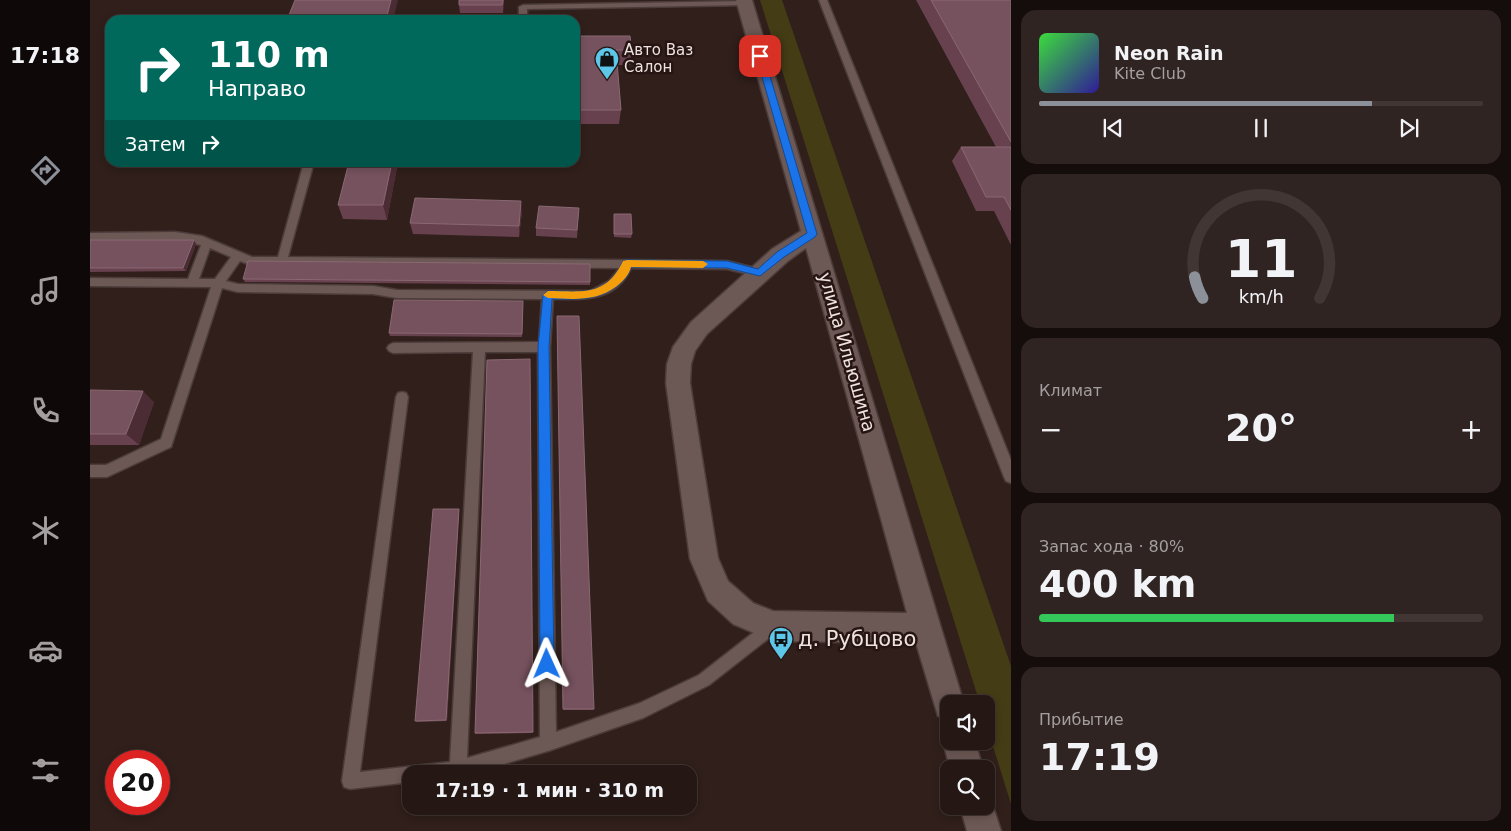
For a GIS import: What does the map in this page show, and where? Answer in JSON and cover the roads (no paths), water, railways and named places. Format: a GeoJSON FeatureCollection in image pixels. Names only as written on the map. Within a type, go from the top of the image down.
{"type":"FeatureCollection","features":[{"type":"Feature","properties":{"kind":"street","name":"улица Ильюшина"},"geometry":{"type":"LineString","coordinates":[[744,1],[946,695]]}},
{"type":"Feature","properties":{"kind":"street"},"geometry":{"type":"LineString","coordinates":[[812,234],[780,255],[699,328],[685,347],[679,364],[678,383],[704,558],[718,591],[743,614],[773,626],[927,628]]}},
{"type":"Feature","properties":{"kind":"street"},"geometry":{"type":"LineString","coordinates":[[980,815],[984,831]]}},
{"type":"Feature","properties":{"kind":"lane"},"geometry":{"type":"LineString","coordinates":[[822,0],[1011,477]]}},
{"type":"Feature","properties":{"kind":"lane"},"geometry":{"type":"LineString","coordinates":[[523,15],[523,7],[744,1]]}},
{"type":"Feature","properties":{"kind":"lane"},"geometry":{"type":"LineString","coordinates":[[282,261],[308,167]]}},
{"type":"Feature","properties":{"kind":"lane"},"geometry":{"type":"LineString","coordinates":[[90,237],[175,236],[198,239],[251,261],[727,265],[760,273]]}},
{"type":"Feature","properties":{"kind":"lane"},"geometry":{"type":"LineString","coordinates":[[192,282],[207,243]]}},
{"type":"Feature","properties":{"kind":"lane"},"geometry":{"type":"LineString","coordinates":[[90,471],[107,471],[166,443],[218,283],[238,255]]}},
{"type":"Feature","properties":{"kind":"lane"},"geometry":{"type":"LineString","coordinates":[[90,282],[218,283],[238,288],[373,290],[397,294],[590,295],[603,291],[620,278],[625,271],[627,263]]}},
{"type":"Feature","properties":{"kind":"lane"},"geometry":{"type":"LineString","coordinates":[[548,295],[544,347],[548,743]]}},
{"type":"Feature","properties":{"kind":"lane"},"geometry":{"type":"LineString","coordinates":[[458,765],[479,347]]}},
{"type":"Feature","properties":{"kind":"lane"},"geometry":{"type":"LineString","coordinates":[[393,348],[544,347]]}},
{"type":"Feature","properties":{"kind":"lane"},"geometry":{"type":"LineString","coordinates":[[402,398],[350,781],[402,775]]}},
{"type":"Feature","properties":{"kind":"lane"},"geometry":{"type":"LineString","coordinates":[[472,765],[548,743],[643,710],[704,680],[773,626]]}},
{"type":"Feature","properties":{"kind":"place","name":"Авто Ваз Салон"},"geometry":{"type":"Point","coordinates":[607,80]}},
{"type":"Feature","properties":{"kind":"place","name":"д. Рубцово"},"geometry":{"type":"Point","coordinates":[781,660]}}]}
